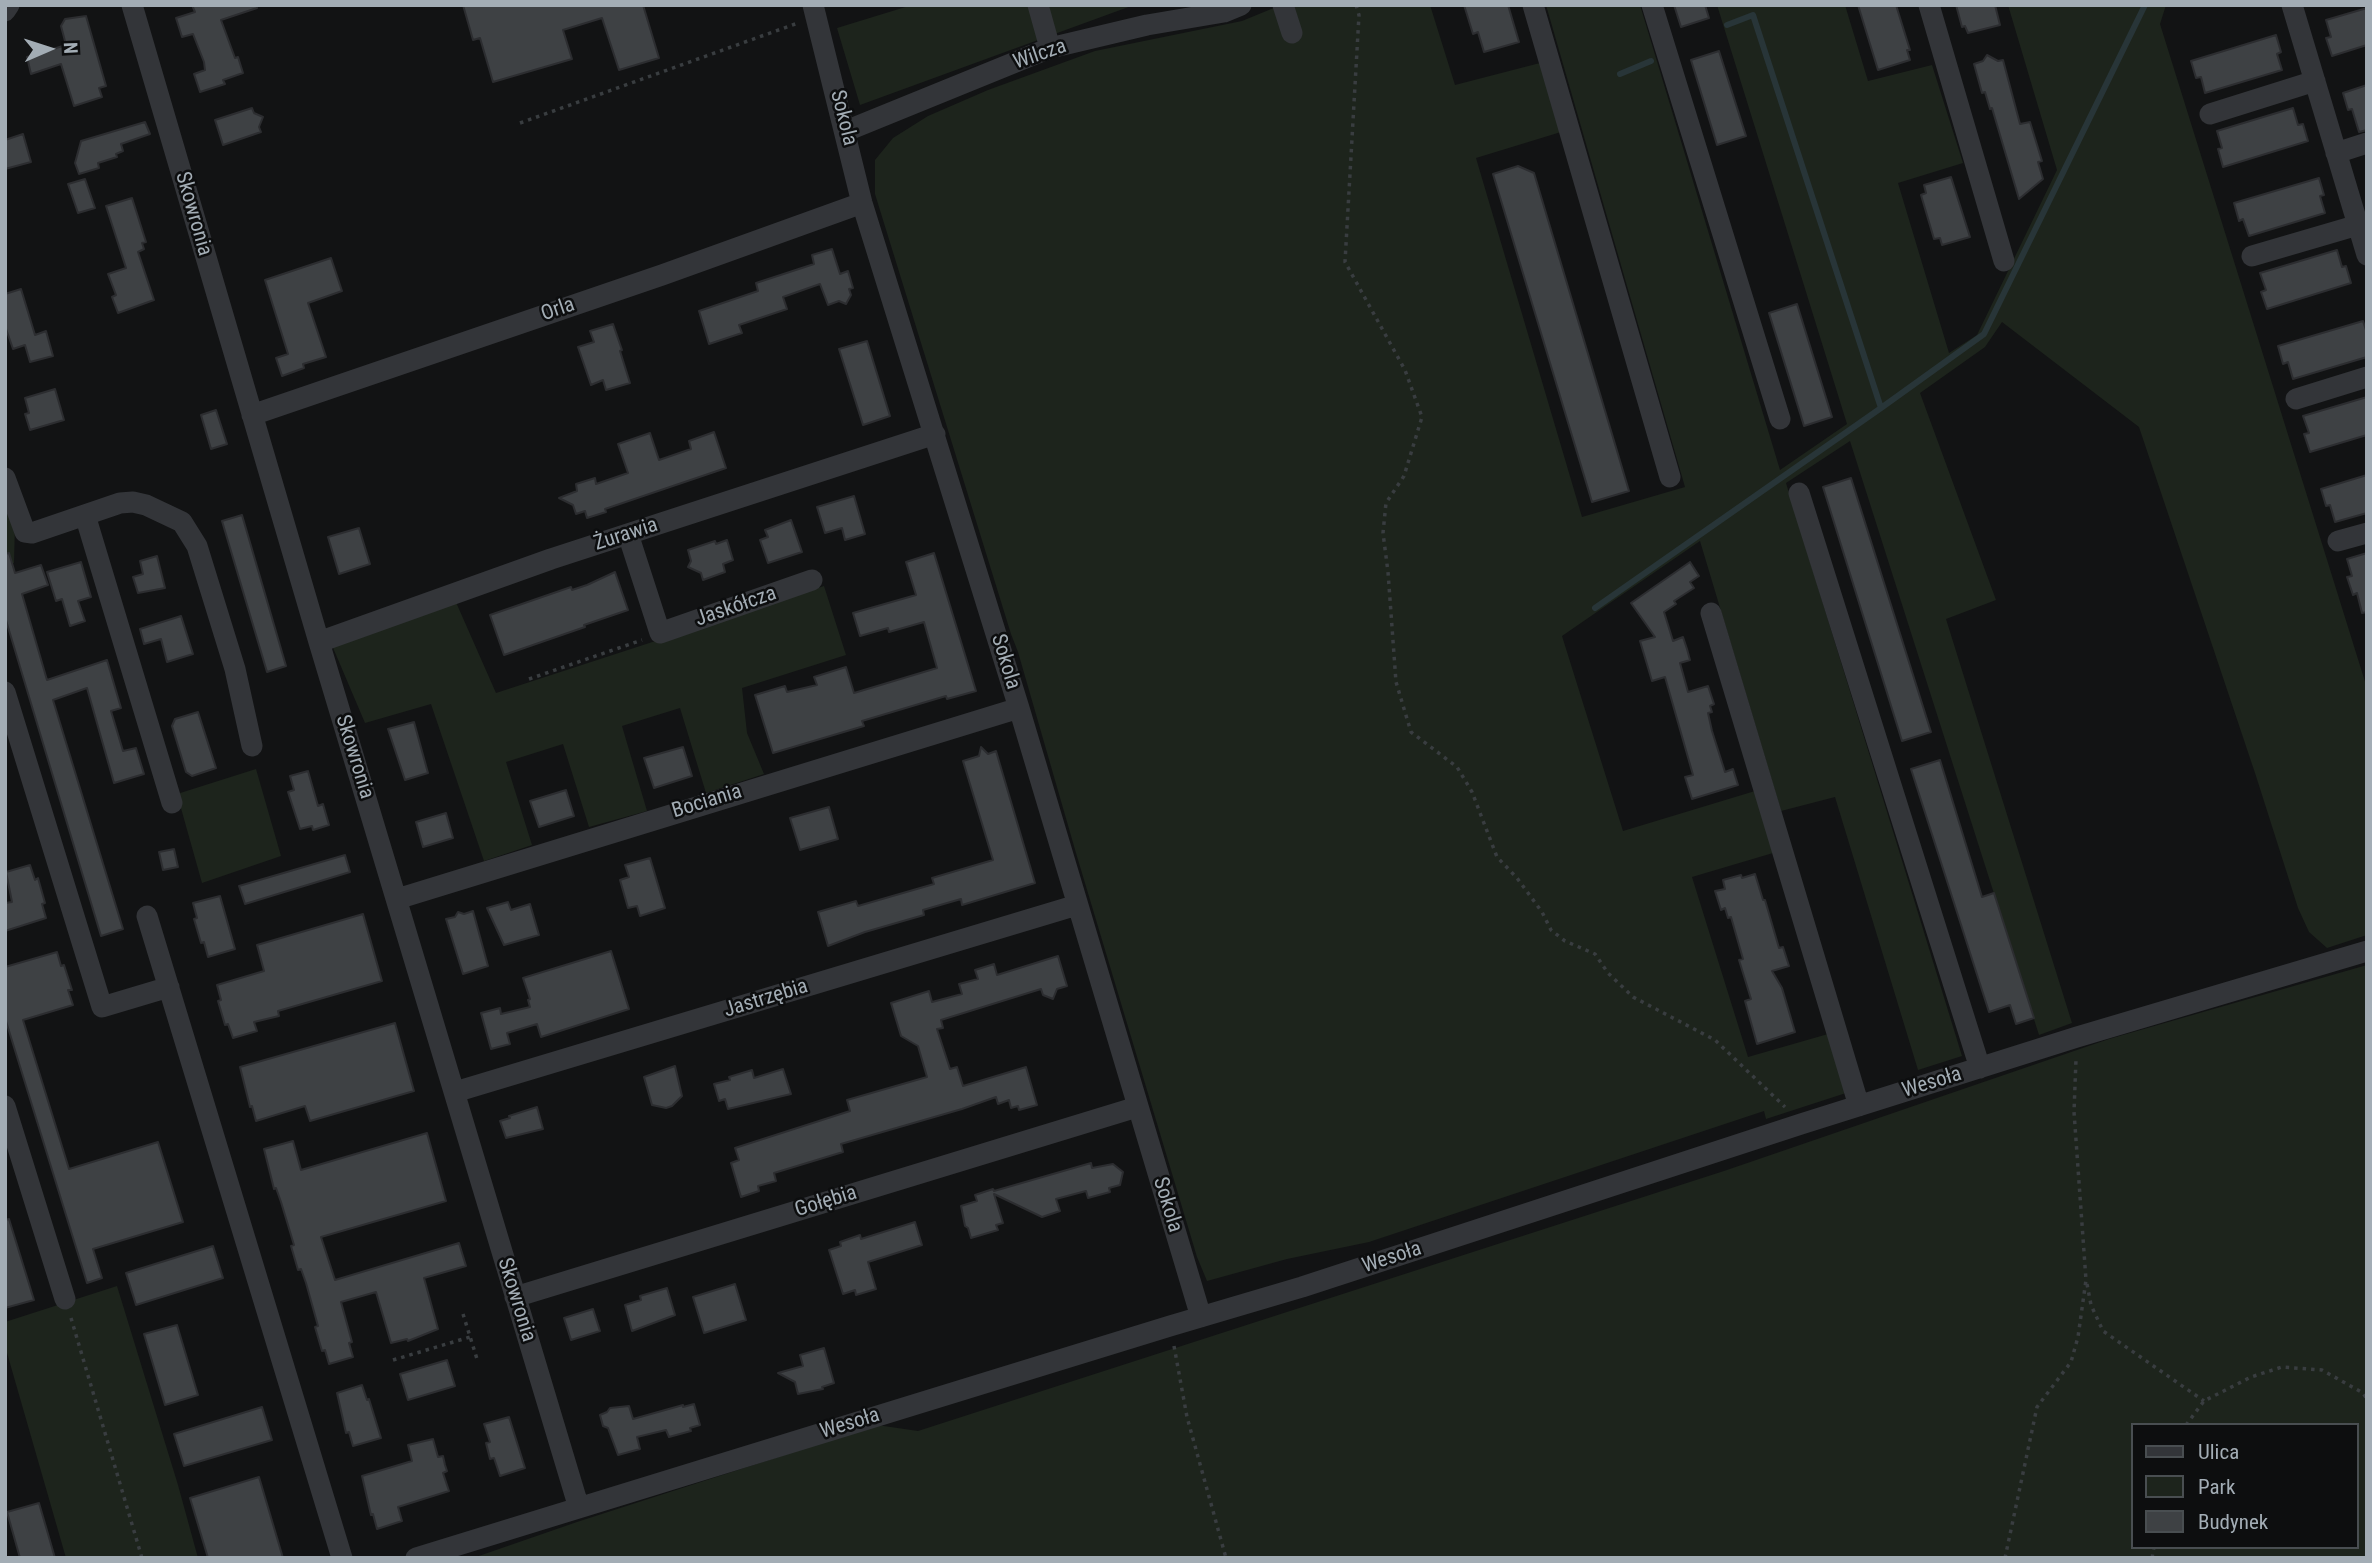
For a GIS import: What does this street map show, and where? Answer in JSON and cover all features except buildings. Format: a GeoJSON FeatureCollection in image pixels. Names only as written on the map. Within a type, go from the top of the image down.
{"type":"FeatureCollection","features":[{"type":"Feature","properties":{"kind":"street"},"geometry":{"type":"LineString","coordinates":[[5,11],[9,5]]}},
{"type":"Feature","properties":{"kind":"street","name":"Skowronia"},"geometry":{"type":"LineString","coordinates":[[132,5],[319,642],[579,1508]]}},
{"type":"Feature","properties":{"kind":"street"},"geometry":{"type":"LineString","coordinates":[[1038,5],[1050,48]]}},
{"type":"Feature","properties":{"kind":"street","name":"Wilcza"},"geometry":{"type":"LineString","coordinates":[[846,131],[1050,48],[1147,25],[1224,12],[1241,5]]}},
{"type":"Feature","properties":{"kind":"street"},"geometry":{"type":"LineString","coordinates":[[1283,5],[1292,33]]}},
{"type":"Feature","properties":{"kind":"street"},"geometry":{"type":"LineString","coordinates":[[1533,5],[1670,477]]}},
{"type":"Feature","properties":{"kind":"street"},"geometry":{"type":"LineString","coordinates":[[1652,5],[1780,419]]}},
{"type":"Feature","properties":{"kind":"street"},"geometry":{"type":"LineString","coordinates":[[1929,5],[2004,261]]}},
{"type":"Feature","properties":{"kind":"street"},"geometry":{"type":"LineString","coordinates":[[2297,7],[2315,81],[2367,255]]}},
{"type":"Feature","properties":{"kind":"street","name":"Sokola"},"geometry":{"type":"LineString","coordinates":[[815,11],[862,203],[1019,708],[1200,1317]]}},
{"type":"Feature","properties":{"kind":"street"},"geometry":{"type":"LineString","coordinates":[[2210,114],[2315,81]]}},
{"type":"Feature","properties":{"kind":"street"},"geometry":{"type":"LineString","coordinates":[[2336,153],[2367,143]]}},
{"type":"Feature","properties":{"kind":"street","name":"Orla"},"geometry":{"type":"LineString","coordinates":[[252,415],[662,275],[862,203]]}},
{"type":"Feature","properties":{"kind":"street"},"geometry":{"type":"LineString","coordinates":[[2252,257],[2358,225]]}},
{"type":"Feature","properties":{"kind":"street"},"geometry":{"type":"LineString","coordinates":[[2296,398],[2367,377]]}},
{"type":"Feature","properties":{"kind":"street","name":"Żurawia"},"geometry":{"type":"LineString","coordinates":[[319,642],[628,534],[934,433]]}},
{"type":"Feature","properties":{"kind":"street"},"geometry":{"type":"LineString","coordinates":[[5,478],[25,532],[32,533],[120,503],[133,502],[182,522],[197,546],[234,669],[252,746]]}},
{"type":"Feature","properties":{"kind":"street"},"geometry":{"type":"LineString","coordinates":[[1799,493],[1980,1068]]}},
{"type":"Feature","properties":{"kind":"street"},"geometry":{"type":"LineString","coordinates":[[85,515],[172,803]]}},
{"type":"Feature","properties":{"kind":"street"},"geometry":{"type":"LineString","coordinates":[[2338,541],[2367,533]]}},
{"type":"Feature","properties":{"kind":"street"},"geometry":{"type":"LineString","coordinates":[[628,534],[660,634]]}},
{"type":"Feature","properties":{"kind":"street","name":"Jaskółcza"},"geometry":{"type":"LineString","coordinates":[[660,634],[812,580]]}},
{"type":"Feature","properties":{"kind":"street"},"geometry":{"type":"LineString","coordinates":[[1711,613],[1859,1105]]}},
{"type":"Feature","properties":{"kind":"street"},"geometry":{"type":"LineString","coordinates":[[5,692],[102,1007],[169,987]]}},
{"type":"Feature","properties":{"kind":"street","name":"Bociania"},"geometry":{"type":"LineString","coordinates":[[397,899],[1019,708]]}},
{"type":"Feature","properties":{"kind":"street","name":"Jastrzębia"},"geometry":{"type":"LineString","coordinates":[[455,1092],[1076,905]]}},
{"type":"Feature","properties":{"kind":"street"},"geometry":{"type":"LineString","coordinates":[[147,916],[342,1558]]}},
{"type":"Feature","properties":{"kind":"street","name":"Wesoła"},"geometry":{"type":"LineString","coordinates":[[416,1558],[1303,1287],[1859,1105],[2367,951]]}},
{"type":"Feature","properties":{"kind":"street"},"geometry":{"type":"LineString","coordinates":[[5,1106],[65,1299]]}},
{"type":"Feature","properties":{"kind":"street","name":"Gołębia"},"geometry":{"type":"LineString","coordinates":[[515,1297],[1137,1107]]}},
{"type":"Feature","properties":{"kind":"path"},"geometry":{"type":"LineString","coordinates":[[1356,5],[1359,15],[1345,262],[1405,370],[1422,417],[1404,476],[1385,503],[1383,533],[1396,682],[1411,732],[1457,767],[1472,792],[1497,857],[1517,878],[1542,912],[1551,930],[1565,941],[1595,954],[1608,973],[1633,998],[1715,1040],[1801,1124]]}},
{"type":"Feature","properties":{"kind":"path"},"geometry":{"type":"LineString","coordinates":[[520,123],[815,11]]}},
{"type":"Feature","properties":{"kind":"path"},"geometry":{"type":"LineString","coordinates":[[529,679],[660,634]]}},
{"type":"Feature","properties":{"kind":"path"},"geometry":{"type":"LineString","coordinates":[[2077,1037],[2074,1112],[2091,1305],[2103,1331],[2204,1401]]}},
{"type":"Feature","properties":{"kind":"path"},"geometry":{"type":"LineString","coordinates":[[2005,1558],[2037,1407],[2071,1362],[2087,1280]]}},
{"type":"Feature","properties":{"kind":"path"},"geometry":{"type":"LineString","coordinates":[[65,1299],[142,1558]]}},
{"type":"Feature","properties":{"kind":"path"},"geometry":{"type":"LineString","coordinates":[[463,1314],[477,1359]]}},
{"type":"Feature","properties":{"kind":"path"},"geometry":{"type":"LineString","coordinates":[[1170,1326],[1187,1417],[1226,1558]]}},
{"type":"Feature","properties":{"kind":"path"},"geometry":{"type":"LineString","coordinates":[[393,1360],[470,1337]]}},
{"type":"Feature","properties":{"kind":"path"},"geometry":{"type":"LineString","coordinates":[[2188,1423],[2204,1401],[2251,1377],[2282,1367],[2322,1370],[2362,1393],[2367,1399]]}},
{"type":"Feature","properties":{"kind":"green space"},"geometry":{"type":"Polygon","coordinates":[[[912,5],[1134,5],[860,105],[837,28],[912,5]]]}},
{"type":"Feature","properties":{"kind":"green space"},"geometry":{"type":"Polygon","coordinates":[[[1281,5],[1430,5],[1455,85],[1540,63],[1561,132],[1476,158],[1582,517],[1685,487],[1546,5],[1640,5],[1780,470],[1847,424],[1717,5],[1845,5],[1868,81],[1932,65],[1963,163],[1898,183],[1949,353],[1977,335],[2057,170],[2008,5],[2166,5],[2160,24],[2367,688],[2367,935],[2327,948],[2309,932],[2298,908],[2139,427],[2002,322],[1985,347],[1920,393],[1996,600],[1946,619],[2072,1023],[2039,1035],[1850,441],[1786,483],[1962,1056],[1918,1070],[1835,797],[1781,811],[1700,541],[1562,636],[1623,831],[1755,791],[1773,853],[1692,877],[1748,1057],[1828,1034],[1846,1093],[1766,1119],[1764,1111],[1369,1242],[1287,1259],[1207,1281],[1197,1257],[1018,652],[875,194],[875,160],[893,138],[928,116],[988,90],[1095,51],[1242,21],[1281,5]]]}},
{"type":"Feature","properties":{"kind":"green space"},"geometry":{"type":"Polygon","coordinates":[[[5,495],[15,524],[14,563],[5,566],[5,495]]]}},
{"type":"Feature","properties":{"kind":"green space"},"geometry":{"type":"Polygon","coordinates":[[[824,586],[846,655],[742,688],[747,733],[764,774],[706,793],[680,708],[622,726],[647,811],[589,827],[563,744],[506,762],[532,845],[484,861],[431,704],[365,723],[331,643],[455,600],[496,693],[824,586]]]}},
{"type":"Feature","properties":{"kind":"green space"},"geometry":{"type":"Polygon","coordinates":[[[256,769],[281,856],[202,883],[177,794],[256,769]]]}},
{"type":"Feature","properties":{"kind":"green space"},"geometry":{"type":"Polygon","coordinates":[[[2367,965],[2367,1558],[473,1558],[877,1425],[918,1431],[1724,1171],[2109,1039],[2367,965]]]}},
{"type":"Feature","properties":{"kind":"green space"},"geometry":{"type":"Polygon","coordinates":[[[117,1286],[198,1558],[66,1558],[5,1346],[5,1322],[117,1286]]]}},
{"type":"Feature","properties":{"kind":"waterway"},"geometry":{"type":"LineString","coordinates":[[1727,25],[1753,15],[1881,408],[1984,334],[2145,5]]}},
{"type":"Feature","properties":{"kind":"waterway"},"geometry":{"type":"LineString","coordinates":[[1620,74],[1651,61]]}},
{"type":"Feature","properties":{"kind":"waterway"},"geometry":{"type":"LineString","coordinates":[[1595,608],[1881,408]]}}]}
